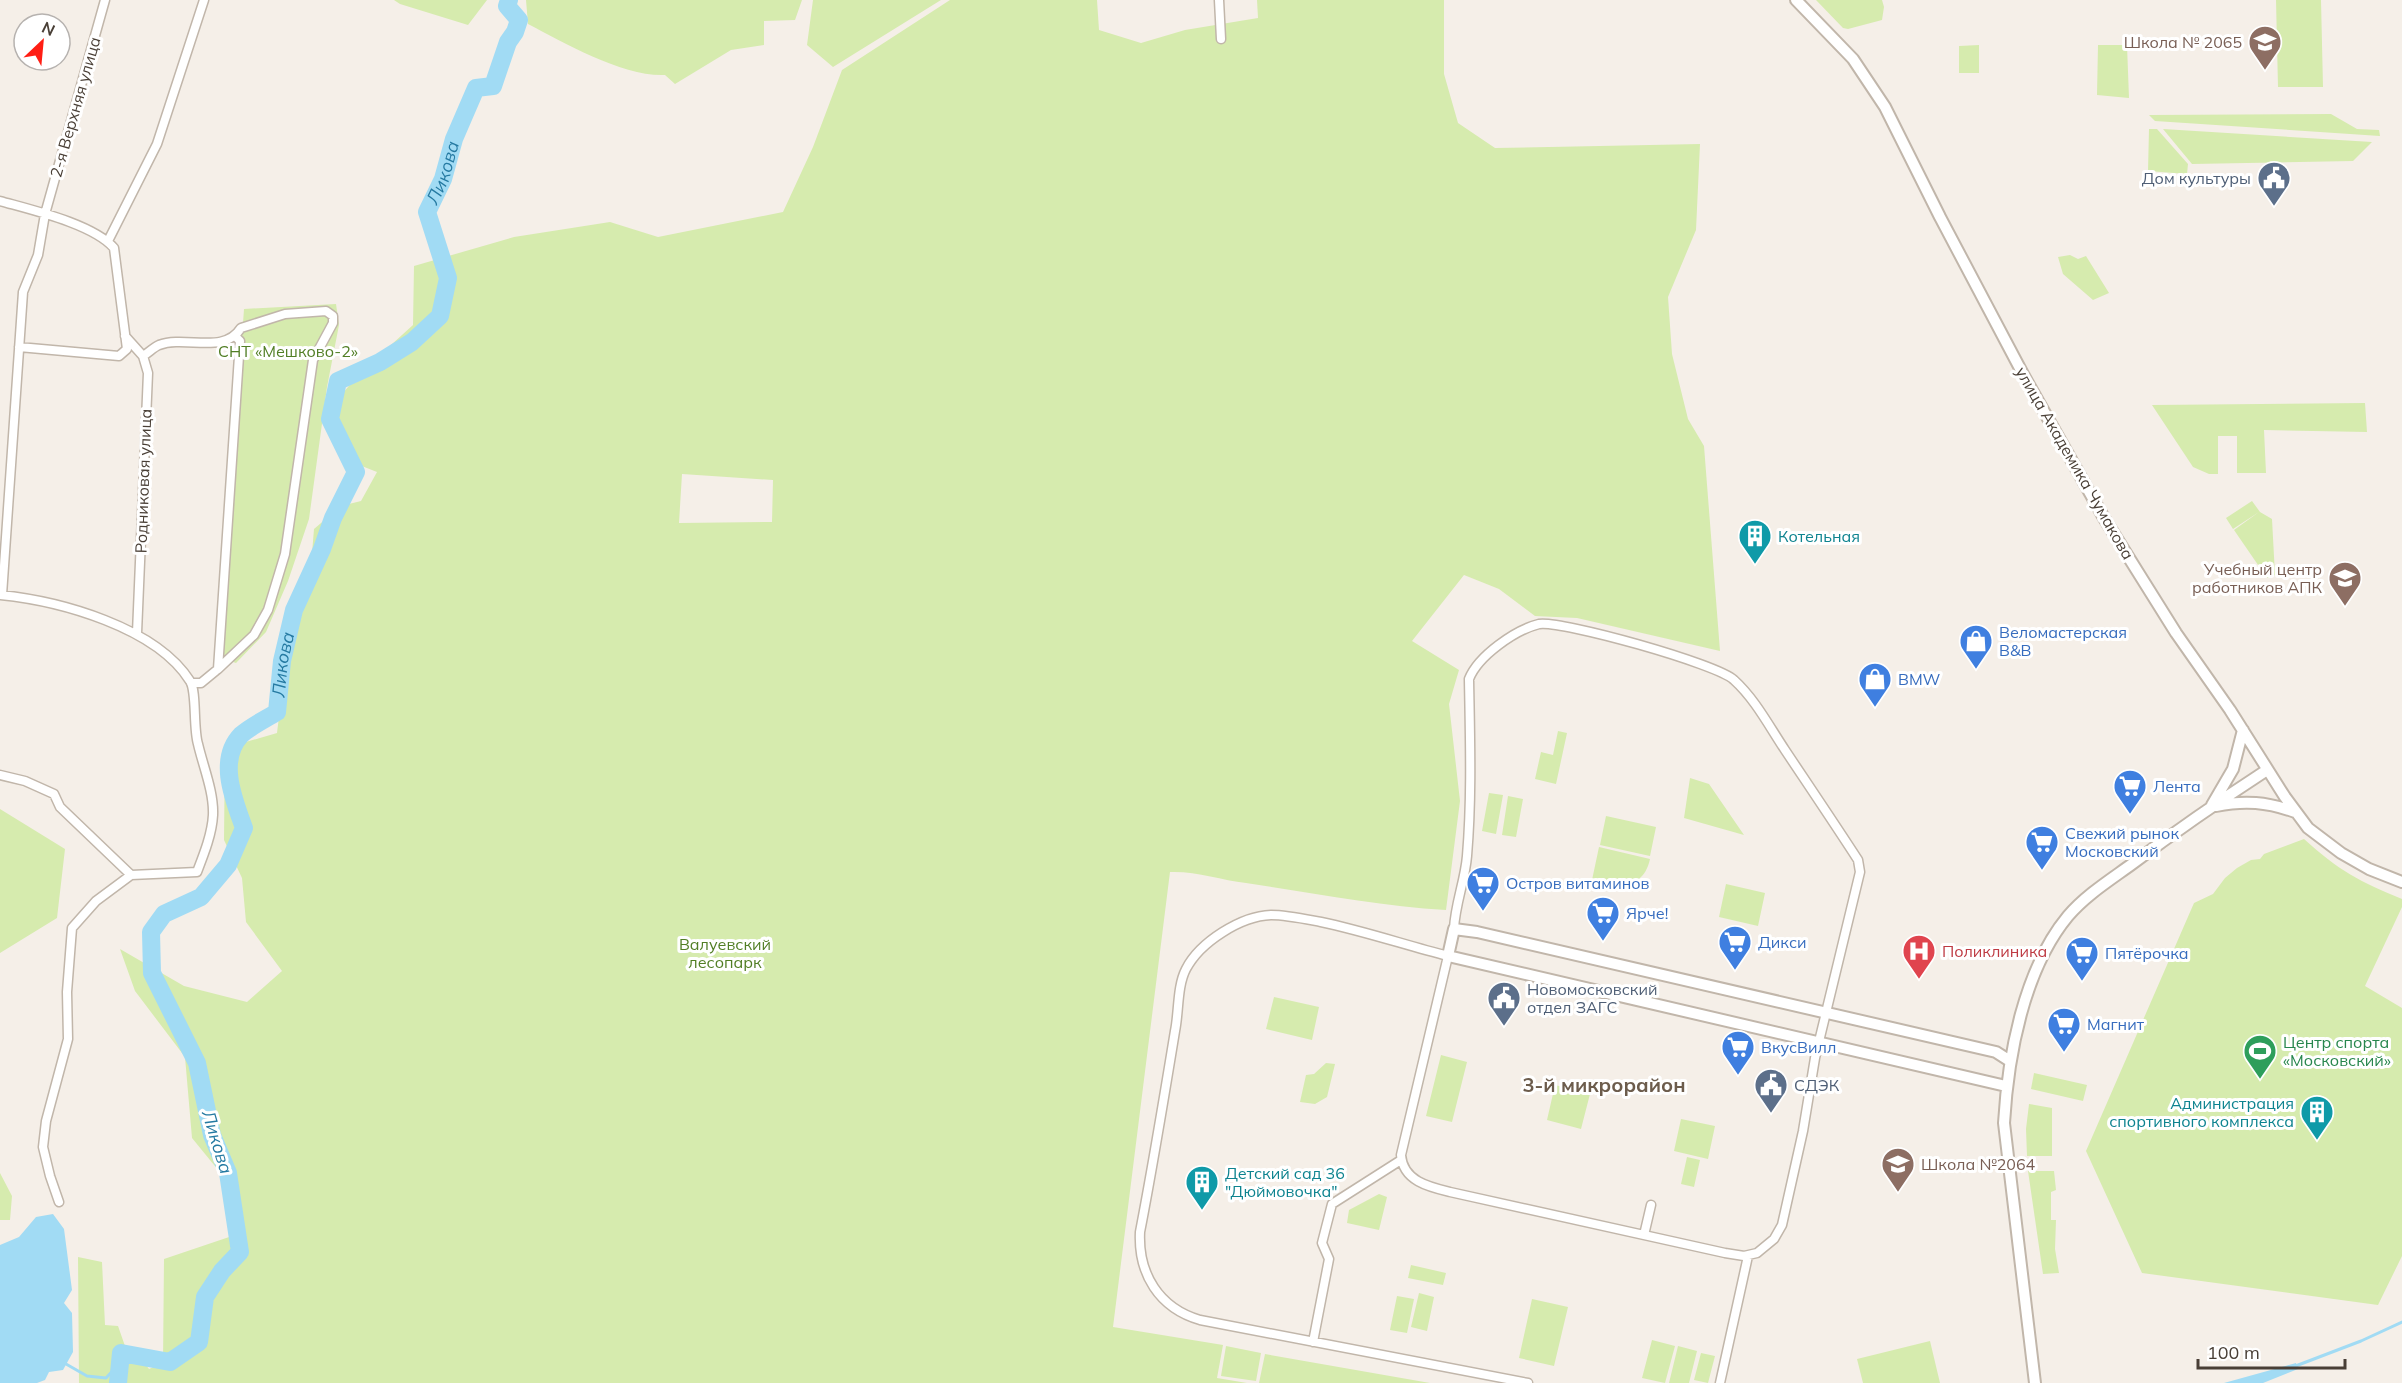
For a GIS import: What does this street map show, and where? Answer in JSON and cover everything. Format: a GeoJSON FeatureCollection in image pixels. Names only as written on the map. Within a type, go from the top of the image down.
{"type":"FeatureCollection","features":[{"type":"Feature","properties":{"kind":"street","name":"2-я Верхняя улица"},"geometry":{"type":"LineString","coordinates":[[1,595],[23,292],[38,255],[45,214],[105,0]]}},
{"type":"Feature","properties":{"kind":"street"},"geometry":{"type":"LineString","coordinates":[[108,241],[157,144],[204,0]]}},
{"type":"Feature","properties":{"kind":"street"},"geometry":{"type":"LineString","coordinates":[[1219,0],[1221,39]]}},
{"type":"Feature","properties":{"kind":"street","name":"улица Академика Чумакова"},"geometry":{"type":"LineString","coordinates":[[1796,0],[1853,59],[1885,107],[2024,376],[2089,492],[2176,633],[2243,730],[2295,812],[2308,828],[2340,853],[2369,869],[2402,882]]}},
{"type":"Feature","properties":{"kind":"street"},"geometry":{"type":"LineString","coordinates":[[0,201],[45,214],[108,241],[114,248],[127,349],[119,356],[19,346]]}},
{"type":"Feature","properties":{"kind":"street"},"geometry":{"type":"LineString","coordinates":[[125,336],[143,356],[160,345],[221,343],[236,337],[241,328],[285,314],[326,311],[333,316],[333,323],[313,360],[285,554],[271,602],[254,635],[201,683],[191,682]]}},
{"type":"Feature","properties":{"kind":"street"},"geometry":{"type":"LineString","coordinates":[[218,669],[240,341],[236,337]]}},
{"type":"Feature","properties":{"kind":"street","name":"Родниковая улица"},"geometry":{"type":"LineString","coordinates":[[137,633],[148,373],[143,356]]}},
{"type":"Feature","properties":{"kind":"street"},"geometry":{"type":"LineString","coordinates":[[1,595],[82,611],[137,633],[173,662],[191,682],[194,730],[207,778],[213,814],[207,847],[197,872],[131,875],[96,901],[72,928],[67,992],[68,1039],[46,1121],[44,1147],[50,1176],[59,1202]]}},
{"type":"Feature","properties":{"kind":"street"},"geometry":{"type":"LineString","coordinates":[[1543,624],[1566,627],[1723,672],[1732,677],[1754,702],[1843,837],[1860,872],[1815,1058],[1803,1131],[1782,1225],[1767,1246],[1748,1256],[1428,1187],[1410,1176],[1401,1160],[1454,929],[1455,910],[1466,872],[1471,808],[1469,679],[1477,664],[1514,635],[1543,624]]}},
{"type":"Feature","properties":{"kind":"street"},"geometry":{"type":"LineString","coordinates":[[2210,807],[2233,769],[2243,730]]}},
{"type":"Feature","properties":{"kind":"street"},"geometry":{"type":"LineString","coordinates":[[2035,1383],[2005,1142],[2010,1061],[2036,970],[2048,946],[2083,900],[2210,807],[2267,770]]}},
{"type":"Feature","properties":{"kind":"street"},"geometry":{"type":"LineString","coordinates":[[0,775],[25,781],[54,794],[60,807],[131,875]]}},
{"type":"Feature","properties":{"kind":"street"},"geometry":{"type":"LineString","coordinates":[[2210,807],[2254,802],[2295,812]]}},
{"type":"Feature","properties":{"kind":"street"},"geometry":{"type":"LineString","coordinates":[[1528,1383],[1200,1320],[1176,1310],[1157,1292],[1148,1278],[1139,1252],[1140,1232],[1178,1018],[1182,977],[1193,958],[1219,933],[1249,918],[1282,916],[1371,933],[1448,956],[2007,1086]]}},
{"type":"Feature","properties":{"kind":"street"},"geometry":{"type":"LineString","coordinates":[[1454,929],[1477,932],[1996,1052],[2010,1061]]}},
{"type":"Feature","properties":{"kind":"street"},"geometry":{"type":"LineString","coordinates":[[1313,1342],[1329,1259],[1322,1244],[1332,1204],[1401,1160]]}},
{"type":"Feature","properties":{"kind":"street"},"geometry":{"type":"LineString","coordinates":[[1644,1235],[1651,1205]]}},
{"type":"Feature","properties":{"kind":"street"},"geometry":{"type":"LineString","coordinates":[[1720,1383],[1748,1256]]}},
{"type":"Feature","properties":{"kind":"green space"},"geometry":{"type":"Polygon","coordinates":[[[394,0],[487,0],[468,25],[400,4],[394,0]]]}},
{"type":"Feature","properties":{"kind":"green space"},"geometry":{"type":"Polygon","coordinates":[[[526,0],[802,0],[795,20],[764,21],[764,45],[731,50],[675,84],[665,75],[631,71],[613,65],[528,24],[526,0]]]}},
{"type":"Feature","properties":{"kind":"green space"},"geometry":{"type":"Polygon","coordinates":[[[813,0],[941,0],[833,67],[807,45],[813,0]]]}},
{"type":"Feature","properties":{"kind":"green space","name":"Валуевский лесопарк"},"geometry":{"type":"Polygon","coordinates":[[[950,0],[1097,0],[1099,30],[1141,43],[1185,30],[1258,18],[1257,0],[1444,0],[1444,74],[1458,123],[1495,148],[1700,144],[1696,230],[1668,297],[1672,354],[1688,419],[1704,446],[1720,651],[1577,618],[1535,616],[1499,589],[1464,575],[1412,641],[1459,670],[1449,704],[1460,801],[1446,910],[1371,902],[1199,874],[1170,872],[1113,1327],[1223,1345],[1217,1378],[1247,1383],[79,1383],[78,1257],[102,1262],[105,1325],[118,1326],[125,1346],[135,1350],[149,1369],[163,1363],[164,1259],[241,1233],[232,1187],[192,1138],[185,1057],[135,991],[120,949],[184,986],[247,1002],[282,971],[246,922],[242,878],[224,840],[225,748],[277,733],[288,642],[310,578],[314,529],[341,506],[361,501],[377,472],[344,459],[326,413],[359,374],[413,325],[414,266],[514,237],[610,222],[658,237],[783,212],[813,147],[842,70],[950,0]],[[682,474],[679,523],[772,522],[773,480],[682,474]]]}},
{"type":"Feature","properties":{"kind":"green space"},"geometry":{"type":"Polygon","coordinates":[[[1816,0],[1882,0],[1884,7],[1882,20],[1848,29],[1843,28],[1816,0]]]}},
{"type":"Feature","properties":{"kind":"green space"},"geometry":{"type":"Polygon","coordinates":[[[2276,0],[2321,0],[2323,87],[2278,87],[2276,0]]]}},
{"type":"Feature","properties":{"kind":"green space"},"geometry":{"type":"Polygon","coordinates":[[[1979,45],[1979,73],[1959,73],[1959,46],[1979,45]]]}},
{"type":"Feature","properties":{"kind":"green space"},"geometry":{"type":"Polygon","coordinates":[[[2098,45],[2127,45],[2129,98],[2097,95],[2098,45]]]}},
{"type":"Feature","properties":{"kind":"green space"},"geometry":{"type":"Polygon","coordinates":[[[2331,114],[2357,129],[2379,130],[2380,136],[2155,121],[2149,115],[2331,114]]]}},
{"type":"Feature","properties":{"kind":"green space"},"geometry":{"type":"Polygon","coordinates":[[[2149,129],[2157,129],[2188,164],[2187,174],[2148,171],[2149,129]]]}},
{"type":"Feature","properties":{"kind":"green space"},"geometry":{"type":"Polygon","coordinates":[[[2163,129],[2372,142],[2353,161],[2192,164],[2163,129]]]}},
{"type":"Feature","properties":{"kind":"green space"},"geometry":{"type":"Polygon","coordinates":[[[2070,255],[2078,259],[2086,256],[2109,293],[2093,300],[2063,274],[2058,257],[2070,255]]]}},
{"type":"Feature","properties":{"kind":"green space","name":"СНТ «Мешково-2»"},"geometry":{"type":"Polygon","coordinates":[[[336,304],[339,325],[327,387],[309,519],[288,581],[266,632],[236,663],[219,657],[244,309],[336,304]]]}},
{"type":"Feature","properties":{"kind":"green space"},"geometry":{"type":"Polygon","coordinates":[[[2365,403],[2367,432],[2264,430],[2266,473],[2237,473],[2237,436],[2218,436],[2218,474],[2209,474],[2193,467],[2152,405],[2365,403]]]}},
{"type":"Feature","properties":{"kind":"green space"},"geometry":{"type":"Polygon","coordinates":[[[2252,501],[2260,512],[2272,519],[2275,575],[2267,578],[2234,530],[2259,512],[2233,529],[2226,518],[2252,501]]]}},
{"type":"Feature","properties":{"kind":"green space"},"geometry":{"type":"Polygon","coordinates":[[[1558,731],[1567,733],[1556,784],[1535,779],[1541,752],[1553,755],[1558,731]]]}},
{"type":"Feature","properties":{"kind":"green space"},"geometry":{"type":"Polygon","coordinates":[[[1690,778],[1709,784],[1744,835],[1684,818],[1690,778]]]}},
{"type":"Feature","properties":{"kind":"green space"},"geometry":{"type":"Polygon","coordinates":[[[1489,793],[1503,795],[1496,834],[1482,831],[1489,793]]]}},
{"type":"Feature","properties":{"kind":"green space"},"geometry":{"type":"Polygon","coordinates":[[[1508,796],[1523,799],[1516,837],[1502,835],[1508,796]]]}},
{"type":"Feature","properties":{"kind":"green space"},"geometry":{"type":"Polygon","coordinates":[[[0,809],[65,849],[57,918],[0,953],[0,809]]]}},
{"type":"Feature","properties":{"kind":"green space"},"geometry":{"type":"Polygon","coordinates":[[[1606,816],[1656,827],[1650,856],[1600,845],[1606,816]]]}},
{"type":"Feature","properties":{"kind":"green space","name":"Центр спорта «Московский»"},"geometry":{"type":"Polygon","coordinates":[[[2304,839],[2350,874],[2402,899],[2402,907],[2365,986],[2402,1008],[2402,1256],[2378,1305],[2142,1273],[2086,1151],[2194,903],[2213,894],[2225,878],[2237,868],[2251,860],[2260,859],[2264,854],[2304,839]]]}},
{"type":"Feature","properties":{"kind":"green space"},"geometry":{"type":"Polygon","coordinates":[[[1599,847],[1650,859],[1647,869],[1642,876],[1628,883],[1592,880],[1599,847]]]}},
{"type":"Feature","properties":{"kind":"green space"},"geometry":{"type":"Polygon","coordinates":[[[1726,884],[1765,893],[1758,926],[1719,917],[1726,884]]]}},
{"type":"Feature","properties":{"kind":"green space"},"geometry":{"type":"Polygon","coordinates":[[[1274,997],[1319,1007],[1312,1040],[1266,1029],[1274,997]]]}},
{"type":"Feature","properties":{"kind":"green space"},"geometry":{"type":"Polygon","coordinates":[[[1441,1055],[1467,1062],[1452,1122],[1426,1116],[1441,1055]]]}},
{"type":"Feature","properties":{"kind":"green space"},"geometry":{"type":"Polygon","coordinates":[[[1326,1063],[1335,1064],[1327,1097],[1315,1104],[1300,1102],[1306,1075],[1314,1074],[1326,1063]]]}},
{"type":"Feature","properties":{"kind":"green space"},"geometry":{"type":"Polygon","coordinates":[[[2034,1073],[2087,1085],[2083,1101],[2031,1089],[2034,1073]]]}},
{"type":"Feature","properties":{"kind":"green space"},"geometry":{"type":"Polygon","coordinates":[[[1555,1085],[1590,1094],[1581,1129],[1547,1120],[1555,1085]]]}},
{"type":"Feature","properties":{"kind":"green space"},"geometry":{"type":"Polygon","coordinates":[[[2029,1104],[2052,1108],[2052,1156],[2027,1156],[2026,1129],[2029,1104]]]}},
{"type":"Feature","properties":{"kind":"green space"},"geometry":{"type":"Polygon","coordinates":[[[1681,1119],[1715,1126],[1708,1159],[1674,1151],[1681,1119]]]}},
{"type":"Feature","properties":{"kind":"green space"},"geometry":{"type":"Polygon","coordinates":[[[1687,1157],[1700,1160],[1694,1187],[1681,1184],[1687,1157]]]}},
{"type":"Feature","properties":{"kind":"green space"},"geometry":{"type":"Polygon","coordinates":[[[2028,1171],[2054,1171],[2056,1190],[2051,1192],[2051,1220],[2056,1220],[2055,1249],[2059,1273],[2043,1274],[2028,1171]]]}},
{"type":"Feature","properties":{"kind":"green space"},"geometry":{"type":"Polygon","coordinates":[[[0,1173],[12,1196],[10,1220],[0,1220],[0,1173]]]}},
{"type":"Feature","properties":{"kind":"green space"},"geometry":{"type":"Polygon","coordinates":[[[1379,1194],[1387,1197],[1379,1230],[1347,1223],[1349,1210],[1379,1194]]]}},
{"type":"Feature","properties":{"kind":"green space"},"geometry":{"type":"Polygon","coordinates":[[[1411,1265],[1446,1273],[1443,1285],[1408,1278],[1411,1265]]]}},
{"type":"Feature","properties":{"kind":"green space"},"geometry":{"type":"Polygon","coordinates":[[[1419,1293],[1434,1297],[1427,1331],[1411,1327],[1419,1293]]]}},
{"type":"Feature","properties":{"kind":"green space"},"geometry":{"type":"Polygon","coordinates":[[[1397,1296],[1414,1299],[1407,1333],[1390,1330],[1397,1296]]]}},
{"type":"Feature","properties":{"kind":"green space"},"geometry":{"type":"Polygon","coordinates":[[[1532,1299],[1568,1307],[1554,1366],[1519,1358],[1532,1299]]]}},
{"type":"Feature","properties":{"kind":"green space"},"geometry":{"type":"Polygon","coordinates":[[[1652,1340],[1675,1346],[1665,1383],[1642,1378],[1652,1340]]]}},
{"type":"Feature","properties":{"kind":"green space"},"geometry":{"type":"Polygon","coordinates":[[[1930,1341],[1940,1383],[1863,1383],[1857,1359],[1930,1341]]]}},
{"type":"Feature","properties":{"kind":"green space"},"geometry":{"type":"Polygon","coordinates":[[[1226,1346],[1261,1353],[1256,1381],[1221,1376],[1226,1346]]]}},
{"type":"Feature","properties":{"kind":"green space"},"geometry":{"type":"Polygon","coordinates":[[[1678,1346],[1697,1351],[1689,1383],[1669,1383],[1678,1346]]]}},
{"type":"Feature","properties":{"kind":"green space"},"geometry":{"type":"Polygon","coordinates":[[[1701,1353],[1715,1356],[1708,1383],[1694,1380],[1701,1353]]]}},
{"type":"Feature","properties":{"kind":"green space"},"geometry":{"type":"Polygon","coordinates":[[[1265,1354],[1430,1383],[1259,1383],[1265,1354]]]}},
{"type":"Feature","properties":{"kind":"water"},"geometry":{"type":"Polygon","coordinates":[[[53,1214],[64,1229],[72,1290],[64,1303],[72,1313],[73,1352],[63,1370],[49,1372],[45,1380],[37,1383],[0,1383],[0,1245],[19,1237],[36,1217],[53,1214]]]}},
{"type":"Feature","properties":{"kind":"water"},"geometry":{"type":"Polygon","coordinates":[[[2296,1363],[2298,1369],[2263,1383],[2224,1383],[2296,1363]]]}},
{"type":"Feature","properties":{"kind":"waterway","name":"Ликова"},"geometry":{"type":"LineString","coordinates":[[118,1383],[121,1353],[170,1362],[199,1342],[205,1297],[222,1271],[240,1252],[228,1173],[212,1135],[197,1063],[152,973],[151,932],[164,914],[201,897],[228,865],[244,828],[232,793],[230,756],[241,735],[277,712],[282,661],[294,610],[322,549],[333,518],[356,472],[330,419],[338,381],[380,362],[412,342],[440,316],[448,278],[427,212],[443,179],[454,139],[476,88],[493,86],[508,42],[515,32],[519,20],[507,6],[509,0]]}},
{"type":"Feature","properties":{"kind":"waterway"},"geometry":{"type":"LineString","coordinates":[[2293,1367],[2361,1341],[2402,1322]]}},
{"type":"Feature","properties":{"kind":"waterway"},"geometry":{"type":"LineString","coordinates":[[66,1364],[87,1376],[106,1378],[119,1364]]}},
{"type":"Feature","properties":{"kind":"place","name":"Школа № 2065"},"geometry":{"type":"Point","coordinates":[2265,71]}},
{"type":"Feature","properties":{"kind":"place","name":"Дом культуры"},"geometry":{"type":"Point","coordinates":[2274,207]}},
{"type":"Feature","properties":{"kind":"place","name":"Котельная"},"geometry":{"type":"Point","coordinates":[1755,565]}},
{"type":"Feature","properties":{"kind":"place","name":"Учебный центр работников АПК"},"geometry":{"type":"Point","coordinates":[2345,607]}},
{"type":"Feature","properties":{"kind":"place","name":"Веломастерская B&B"},"geometry":{"type":"Point","coordinates":[1976,670]}},
{"type":"Feature","properties":{"kind":"place","name":"BMW"},"geometry":{"type":"Point","coordinates":[1875,708]}},
{"type":"Feature","properties":{"kind":"place","name":"Лента"},"geometry":{"type":"Point","coordinates":[2130,815]}},
{"type":"Feature","properties":{"kind":"place","name":"Свежий рынок Московский"},"geometry":{"type":"Point","coordinates":[2042,871]}},
{"type":"Feature","properties":{"kind":"place","name":"Остров витаминов"},"geometry":{"type":"Point","coordinates":[1483,912]}},
{"type":"Feature","properties":{"kind":"place","name":"Ярче!"},"geometry":{"type":"Point","coordinates":[1603,942]}},
{"type":"Feature","properties":{"kind":"place","name":"Дикси"},"geometry":{"type":"Point","coordinates":[1735,971]}},
{"type":"Feature","properties":{"kind":"place","name":"Поликлиника"},"geometry":{"type":"Point","coordinates":[1919,980]}},
{"type":"Feature","properties":{"kind":"place","name":"Пятёрочка"},"geometry":{"type":"Point","coordinates":[2082,982]}},
{"type":"Feature","properties":{"kind":"place","name":"Новомосковский отдел ЗАГС"},"geometry":{"type":"Point","coordinates":[1504,1027]}},
{"type":"Feature","properties":{"kind":"place","name":"Магнит"},"geometry":{"type":"Point","coordinates":[2064,1053]}},
{"type":"Feature","properties":{"kind":"place","name":"ВкусВилл"},"geometry":{"type":"Point","coordinates":[1738,1076]}},
{"type":"Feature","properties":{"kind":"place","name":"Центр спорта «Московский»"},"geometry":{"type":"Point","coordinates":[2260,1080]}},
{"type":"Feature","properties":{"kind":"place","name":"СДЭК"},"geometry":{"type":"Point","coordinates":[1771,1114]}},
{"type":"Feature","properties":{"kind":"place","name":"Администрация спортивного комплекса"},"geometry":{"type":"Point","coordinates":[2317,1141]}},
{"type":"Feature","properties":{"kind":"place","name":"Школа №2064"},"geometry":{"type":"Point","coordinates":[1898,1193]}},
{"type":"Feature","properties":{"kind":"place","name":"Детский сад 36 \"Дюймовочка\""},"geometry":{"type":"Point","coordinates":[1202,1211]}},
{"type":"Feature","properties":{"kind":"district","name":"3-й микрорайон"},"geometry":{"type":"Point","coordinates":[1604,1085]}}]}
